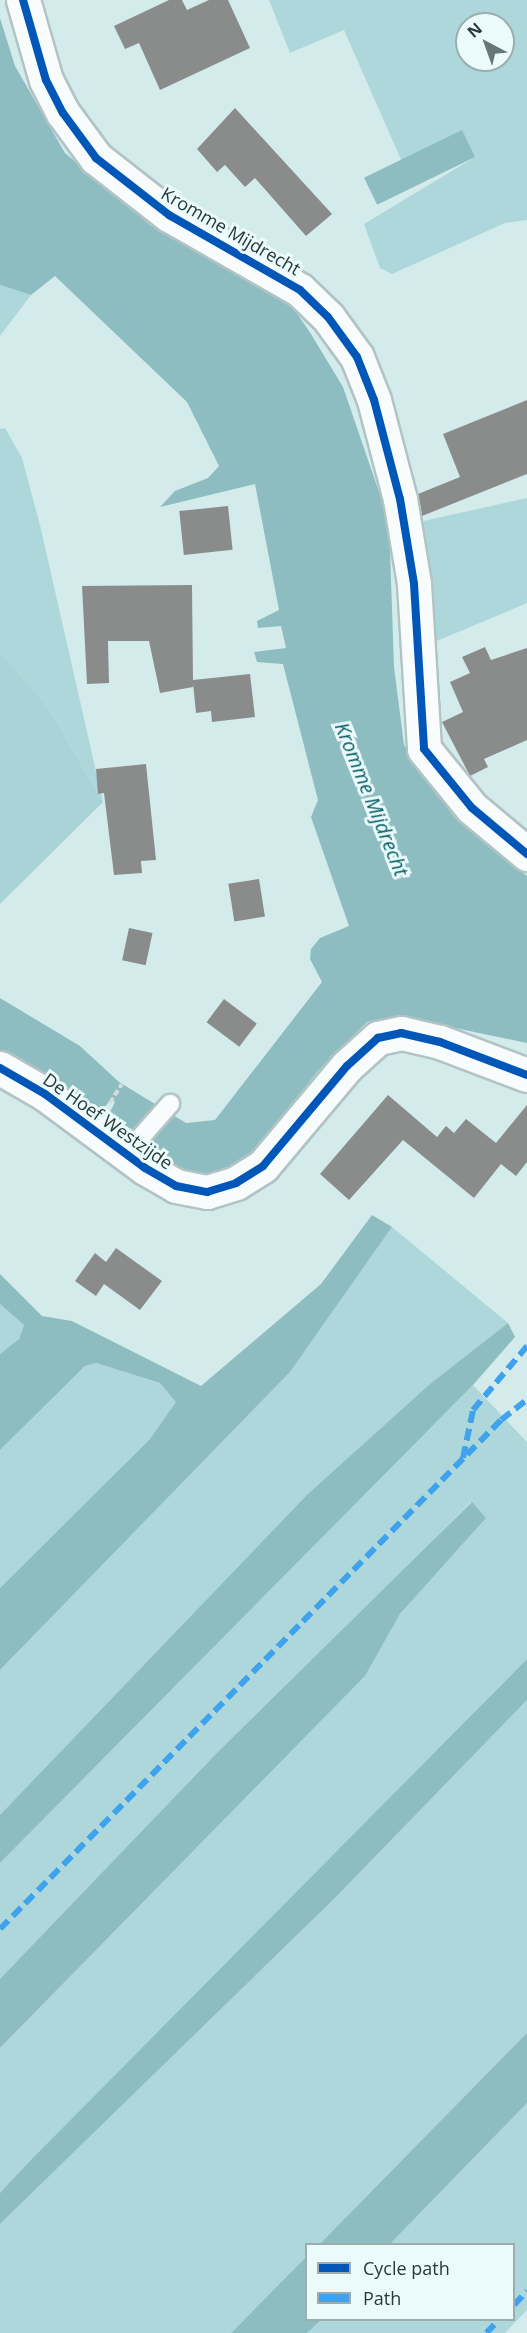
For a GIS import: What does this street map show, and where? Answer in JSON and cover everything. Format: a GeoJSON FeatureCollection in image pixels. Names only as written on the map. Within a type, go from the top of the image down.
{"type":"FeatureCollection","features":[{"type":"Feature","properties":{"kind":"street","name":"Kromme Mijdrecht"},"geometry":{"type":"LineString","coordinates":[[23,0],[46,80],[63,113],[96,158],[169,215],[300,290],[328,317],[357,357],[400,499],[414,584],[424,749],[472,808],[527,854]]}},
{"type":"Feature","properties":{"kind":"street","name":"De Hoef Westzijde"},"geometry":{"type":"LineString","coordinates":[[0,1068],[134,1146],[176,1186],[207,1192],[236,1184],[263,1166],[347,1066],[378,1038],[401,1034],[440,1042],[527,1075]]}},
{"type":"Feature","properties":{"kind":"lane","name":"De Hoef Westzijde"},"geometry":{"type":"LineString","coordinates":[[134,1146],[170,1104]]}},
{"type":"Feature","properties":{"kind":"path"},"geometry":{"type":"LineString","coordinates":[[111,1102],[122,1084]]}},
{"type":"Feature","properties":{"kind":"shaded area"},"geometry":{"type":"Polygon","coordinates":[[[269,0],[527,0],[527,220],[505,223],[392,274],[380,268],[364,224],[475,157],[462,131],[402,162],[344,30],[290,53],[269,0]]]}},
{"type":"Feature","properties":{"kind":"shaded area"},"geometry":{"type":"Polygon","coordinates":[[[0,285],[31,295],[0,336],[0,285]]]}},
{"type":"Feature","properties":{"kind":"shaded area"},"geometry":{"type":"Polygon","coordinates":[[[5,428],[22,458],[40,525],[103,802],[48,707],[0,652],[0,429],[5,428]]]}},
{"type":"Feature","properties":{"kind":"shaded area"},"geometry":{"type":"Polygon","coordinates":[[[527,498],[527,603],[432,643],[419,522],[527,498]]]}},
{"type":"Feature","properties":{"kind":"shaded area"},"geometry":{"type":"Polygon","coordinates":[[[0,652],[48,707],[103,802],[0,904],[0,652]]]}},
{"type":"Feature","properties":{"kind":"shaded area"},"geometry":{"type":"Polygon","coordinates":[[[392,1227],[508,1323],[430,1384],[0,1815],[0,1670],[290,1372],[392,1227]]]}},
{"type":"Feature","properties":{"kind":"shaded area"},"geometry":{"type":"Polygon","coordinates":[[[0,1304],[24,1325],[19,1339],[0,1354],[0,1304]]]}},
{"type":"Feature","properties":{"kind":"shaded area"},"geometry":{"type":"Polygon","coordinates":[[[96,1363],[160,1383],[177,1402],[150,1439],[0,1588],[0,1450],[85,1366],[96,1363]]]}},
{"type":"Feature","properties":{"kind":"shaded area"},"geometry":{"type":"Polygon","coordinates":[[[473,1385],[527,1442],[527,1659],[0,2193],[0,2048],[365,1676],[400,1614],[486,1518],[471,1502],[0,1979],[0,1863],[473,1385]]]}},
{"type":"Feature","properties":{"kind":"shaded area"},"geometry":{"type":"Polygon","coordinates":[[[527,1700],[527,2033],[366,2200],[321,2243],[305,2243],[305,2258],[231,2333],[0,2333],[0,2224],[335,1898],[527,1700]]]}},
{"type":"Feature","properties":{"kind":"shaded area"},"geometry":{"type":"Polygon","coordinates":[[[527,2103],[527,2310],[505,2333],[307,2333],[320,2321],[515,2321],[515,2243],[391,2243],[527,2103]]]}},
{"type":"Feature","properties":{"kind":"water"},"geometry":{"type":"Polygon","coordinates":[[[0,18],[15,66],[65,153],[150,225],[292,306],[311,334],[343,387],[389,521],[394,667],[404,745],[455,818],[527,876],[527,1043],[398,1016],[367,1022],[317,1072],[253,1154],[235,1166],[205,1175],[181,1171],[148,1147],[135,1131],[108,1116],[115,1102],[111,1099],[101,1112],[0,1050],[0,998],[80,1046],[119,1082],[186,1123],[215,1120],[322,982],[310,959],[311,949],[320,938],[349,926],[311,817],[318,800],[283,664],[257,662],[254,652],[286,648],[281,626],[258,628],[257,621],[279,610],[255,484],[160,507],[175,491],[208,478],[219,466],[187,402],[55,276],[31,295],[0,285],[0,18]]]}},
{"type":"Feature","properties":{"kind":"water"},"geometry":{"type":"Polygon","coordinates":[[[462,130],[475,157],[377,205],[364,178],[462,130]]]}},
{"type":"Feature","properties":{"kind":"water"},"geometry":{"type":"Polygon","coordinates":[[[372,1215],[392,1227],[290,1372],[0,1670],[0,1588],[150,1439],[176,1402],[160,1383],[96,1363],[85,1366],[0,1450],[0,1354],[19,1339],[24,1325],[0,1304],[0,1274],[42,1316],[72,1321],[201,1386],[321,1284],[372,1215]]]}},
{"type":"Feature","properties":{"kind":"water"},"geometry":{"type":"Polygon","coordinates":[[[508,1323],[515,1337],[473,1385],[0,1863],[0,1815],[307,1495],[430,1384],[508,1323]]]}},
{"type":"Feature","properties":{"kind":"water"},"geometry":{"type":"Polygon","coordinates":[[[472,1502],[486,1518],[400,1614],[365,1676],[0,2048],[0,1979],[217,1753],[472,1502]]]}},
{"type":"Feature","properties":{"kind":"water"},"geometry":{"type":"Polygon","coordinates":[[[527,1659],[527,1700],[335,1898],[0,2224],[0,2193],[527,1659]]]}},
{"type":"Feature","properties":{"kind":"water"},"geometry":{"type":"Polygon","coordinates":[[[527,2033],[527,2103],[391,2243],[321,2243],[527,2033]]]}},
{"type":"Feature","properties":{"kind":"water"},"geometry":{"type":"Polygon","coordinates":[[[305,2258],[305,2321],[320,2321],[307,2333],[231,2333],[305,2258]]]}},
{"type":"Feature","properties":{"kind":"building"},"geometry":{"type":"Polygon","coordinates":[[[169,0],[182,0],[187,10],[209,0],[228,0],[250,48],[160,90],[139,43],[125,49],[114,26],[169,0]]]}},
{"type":"Feature","properties":{"kind":"building"},"geometry":{"type":"Polygon","coordinates":[[[235,108],[332,214],[306,236],[255,178],[245,187],[225,165],[217,172],[197,149],[235,108]]]}},
{"type":"Feature","properties":{"kind":"building"},"geometry":{"type":"Polygon","coordinates":[[[527,400],[527,474],[422,516],[418,494],[460,477],[443,434],[527,400]]]}},
{"type":"Feature","properties":{"kind":"building"},"geometry":{"type":"Polygon","coordinates":[[[228,506],[233,550],[184,555],[179,511],[228,506]]]}},
{"type":"Feature","properties":{"kind":"building"},"geometry":{"type":"Polygon","coordinates":[[[192,585],[193,680],[250,674],[255,717],[212,722],[211,711],[196,713],[193,683],[193,687],[160,693],[149,641],[108,641],[109,683],[87,684],[82,586],[192,585]]]}},
{"type":"Feature","properties":{"kind":"building"},"geometry":{"type":"Polygon","coordinates":[[[485,647],[491,660],[527,648],[527,740],[484,759],[488,767],[470,776],[442,722],[463,712],[450,682],[470,673],[462,657],[485,647]]]}},
{"type":"Feature","properties":{"kind":"building"},"geometry":{"type":"Polygon","coordinates":[[[146,764],[156,860],[141,861],[142,873],[114,875],[104,793],[98,794],[96,769],[146,764]]]}},
{"type":"Feature","properties":{"kind":"building"},"geometry":{"type":"Polygon","coordinates":[[[259,879],[265,917],[234,921],[228,884],[259,879]]]}},
{"type":"Feature","properties":{"kind":"building"},"geometry":{"type":"Polygon","coordinates":[[[129,928],[152,933],[146,965],[122,960],[129,928]]]}},
{"type":"Feature","properties":{"kind":"building"},"geometry":{"type":"Polygon","coordinates":[[[224,999],[257,1024],[239,1047],[207,1022],[224,999]]]}},
{"type":"Feature","properties":{"kind":"building"},"geometry":{"type":"Polygon","coordinates":[[[388,1095],[437,1137],[446,1126],[454,1133],[466,1119],[496,1143],[527,1105],[527,1162],[516,1176],[501,1164],[474,1198],[403,1140],[349,1200],[320,1174],[388,1095]]]}},
{"type":"Feature","properties":{"kind":"building"},"geometry":{"type":"Polygon","coordinates":[[[116,1248],[162,1281],[140,1310],[104,1284],[96,1296],[75,1281],[95,1253],[106,1262],[116,1248]]]}},
{"type":"Feature","properties":{"kind":"marked path"},"geometry":{"type":"LineString","coordinates":[[463,1458],[473,1410],[527,1346]]}},
{"type":"Feature","properties":{"kind":"marked path"},"geometry":{"type":"LineString","coordinates":[[0,1929],[501,1420],[527,1400]]}},
{"type":"Feature","properties":{"kind":"marked path"},"geometry":{"type":"LineString","coordinates":[[515,2304],[527,2291]]}},
{"type":"Feature","properties":{"kind":"marked path"},"geometry":{"type":"LineString","coordinates":[[486,2333],[498,2321]]}},
{"type":"Feature","properties":{"kind":"cycle path"},"geometry":{"type":"LineString","coordinates":[[23,0],[46,80],[63,113],[96,158],[169,215],[300,290],[328,317],[357,357],[374,400],[400,499],[414,584],[424,749],[472,808],[527,854]]}},
{"type":"Feature","properties":{"kind":"cycle path"},"geometry":{"type":"LineString","coordinates":[[0,1068],[45,1094],[145,1168],[176,1186],[207,1192],[236,1183],[263,1166],[347,1066],[378,1038],[401,1033],[440,1042],[527,1075]]}}]}
